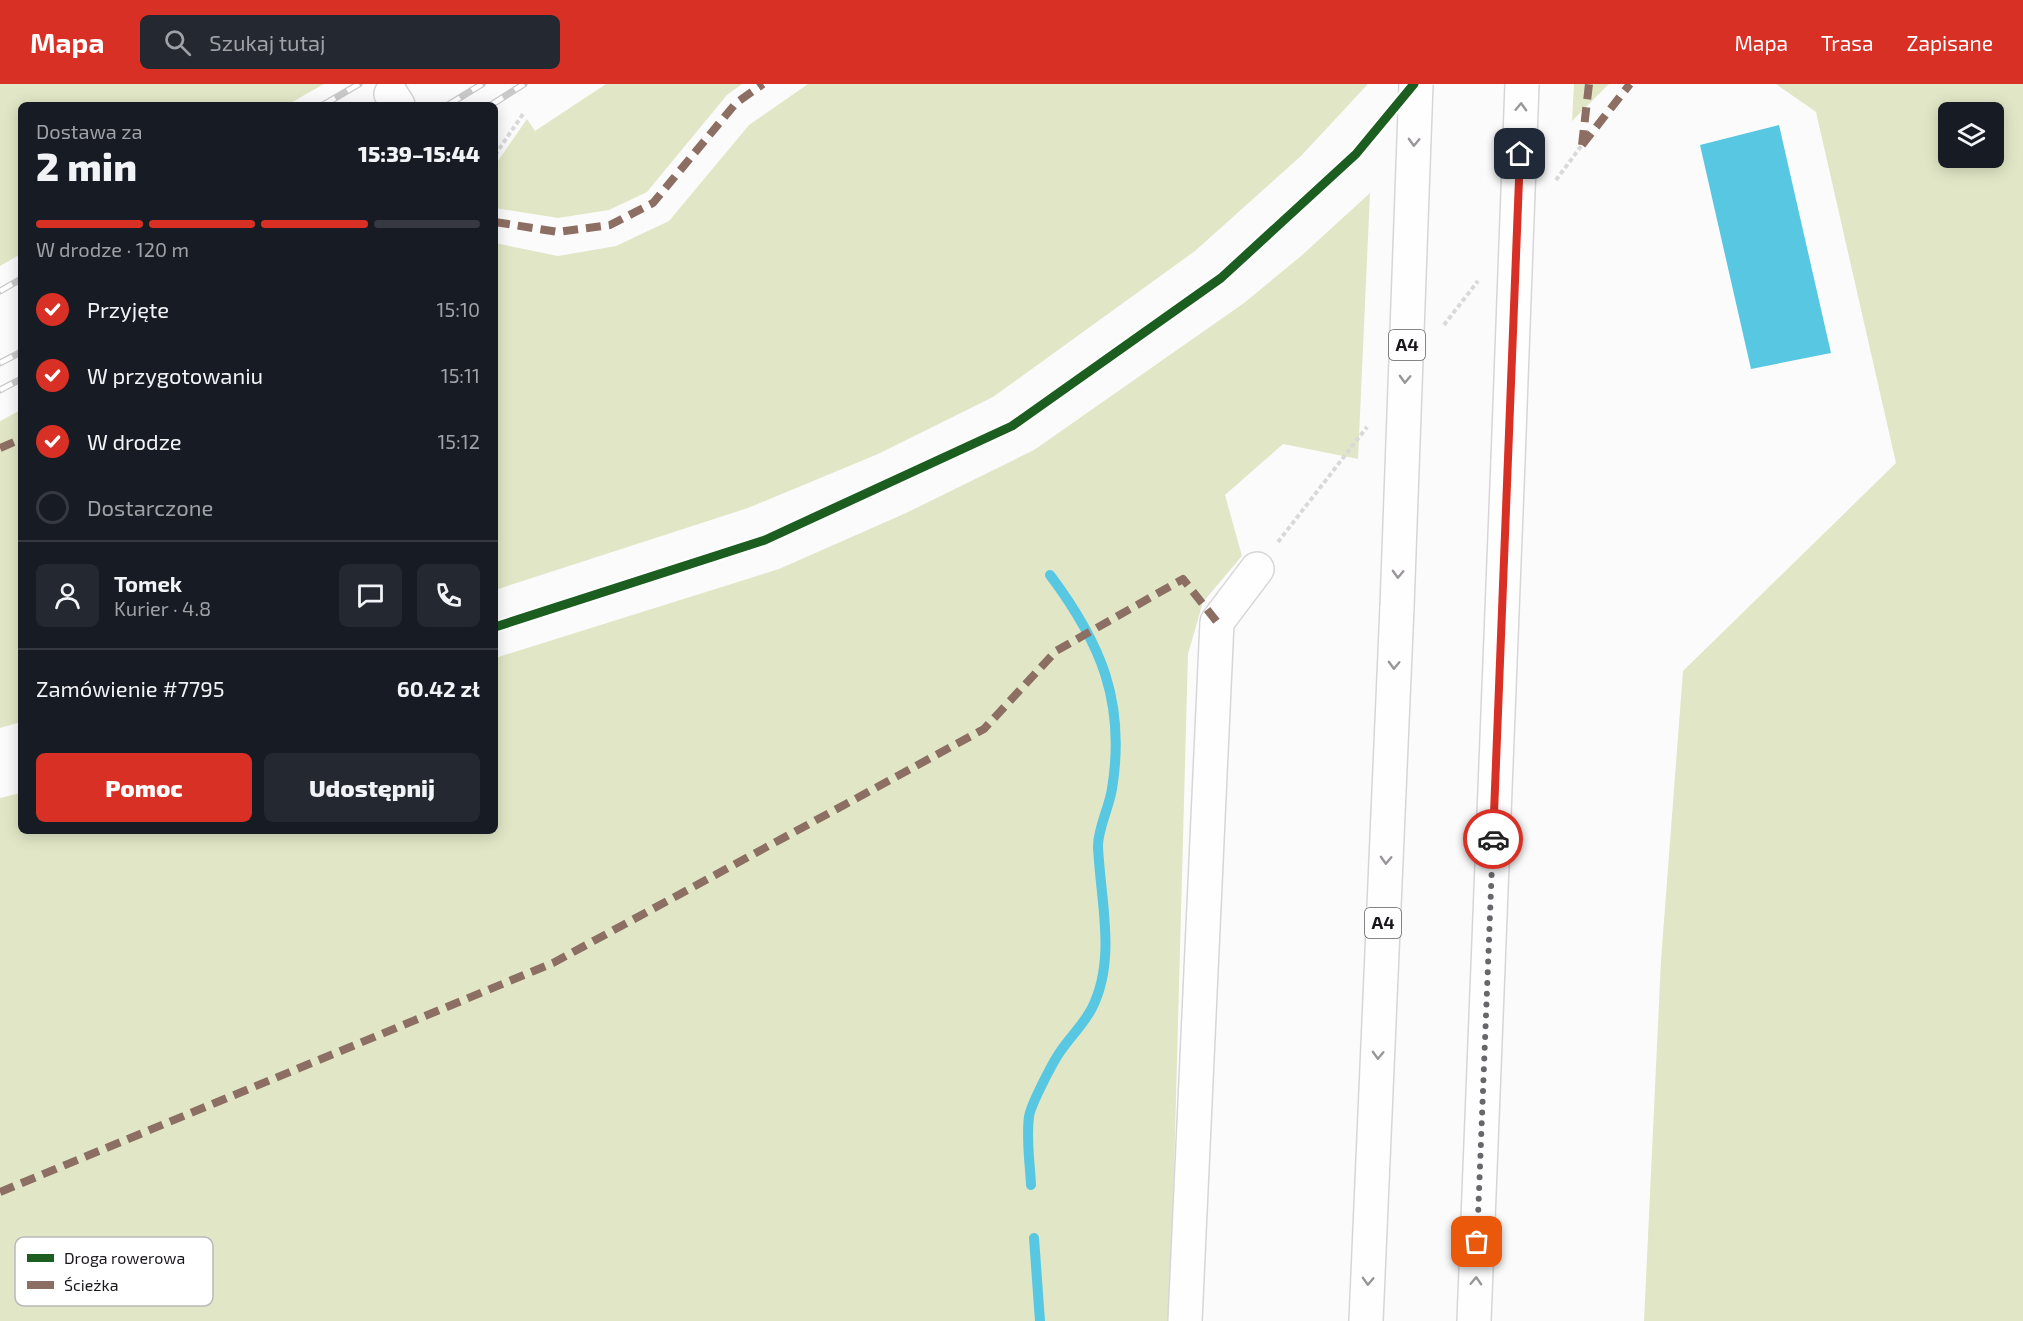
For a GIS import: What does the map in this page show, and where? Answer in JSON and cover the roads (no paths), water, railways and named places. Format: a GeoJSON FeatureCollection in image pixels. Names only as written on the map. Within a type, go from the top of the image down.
{"type":"FeatureCollection","features":[{"type":"Feature","properties":{"kind":"main road","name":"A4"},"geometry":{"type":"LineString","coordinates":[[1366,1321],[1397,607],[1416,84]]}},
{"type":"Feature","properties":{"kind":"main road"},"geometry":{"type":"LineString","coordinates":[[1474,1321],[1522,84]]}},
{"type":"Feature","properties":{"kind":"main road"},"geometry":{"type":"LineString","coordinates":[[1185,1321],[1217,621],[1257,569]]}},
{"type":"Feature","properties":{"kind":"water"},"geometry":{"type":"Polygon","coordinates":[[[1779,125],[1831,353],[1751,369],[1700,145],[1779,125]]]}},
{"type":"Feature","properties":{"kind":"waterway"},"geometry":{"type":"LineString","coordinates":[[1031,1185],[1028,1134],[1030,1111],[1057,1057],[1092,1008],[1100,989],[1104,969],[1105,928],[1098,846],[1112,789],[1115,758],[1112,701],[1105,675],[1096,650],[1083,625],[1050,575]]}},
{"type":"Feature","properties":{"kind":"waterway"},"geometry":{"type":"LineString","coordinates":[[1034,1238],[1040,1321]]}},
{"type":"Feature","properties":{"kind":"railway"},"geometry":{"type":"LineString","coordinates":[[328,102],[359,84]]}},
{"type":"Feature","properties":{"kind":"railway"},"geometry":{"type":"LineString","coordinates":[[453,102],[482,84]]}},
{"type":"Feature","properties":{"kind":"railway"},"geometry":{"type":"LineString","coordinates":[[496,102],[524,84]]}},
{"type":"Feature","properties":{"kind":"railway"},"geometry":{"type":"LineString","coordinates":[[0,291],[18,281]]}},
{"type":"Feature","properties":{"kind":"railway"},"geometry":{"type":"LineString","coordinates":[[0,363],[18,354]]}},
{"type":"Feature","properties":{"kind":"railway"},"geometry":{"type":"LineString","coordinates":[[0,390],[18,381]]}}]}
